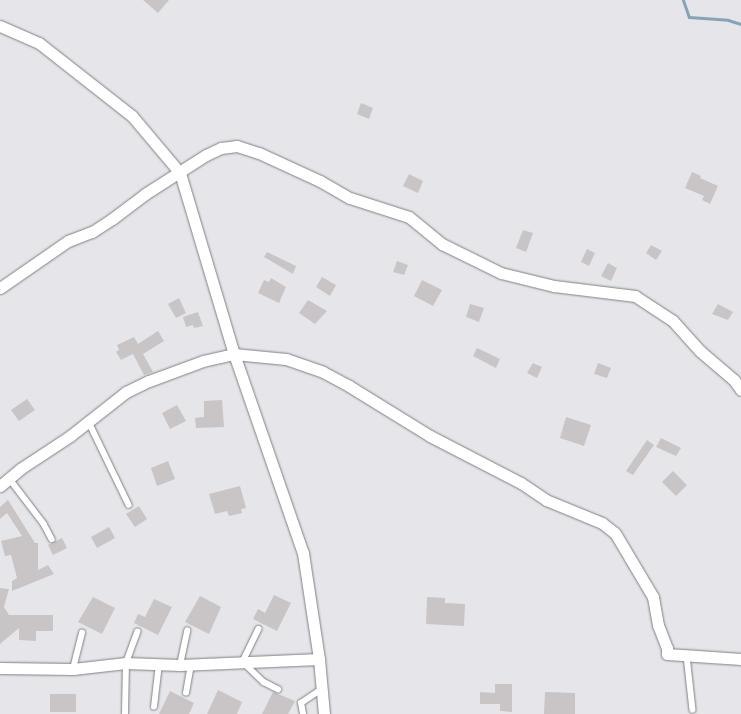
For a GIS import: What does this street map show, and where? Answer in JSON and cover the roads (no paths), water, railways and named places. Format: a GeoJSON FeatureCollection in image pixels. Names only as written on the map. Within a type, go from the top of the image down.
{"type":"FeatureCollection","features":[{"type":"Feature","properties":{"kind":"street"},"geometry":{"type":"LineString","coordinates":[[1,26],[39,44],[132,116],[180,173],[234,354],[303,553],[319,658],[324,714]]}},
{"type":"Feature","properties":{"kind":"street"},"geometry":{"type":"LineString","coordinates":[[0,288],[68,241],[92,232],[144,194],[206,155],[221,148],[237,146],[259,153],[350,198],[409,217],[442,244],[501,273],[554,286],[635,296],[673,321],[700,351],[734,380],[741,390]]}},
{"type":"Feature","properties":{"kind":"street"},"geometry":{"type":"LineString","coordinates":[[0,486],[70,436],[126,392],[149,381],[203,361],[234,354],[286,359],[323,372],[372,399],[430,436],[521,483],[546,500],[602,524],[615,534],[653,597],[658,625],[668,648],[667,654],[741,659]]}},
{"type":"Feature","properties":{"kind":"street"},"geometry":{"type":"LineString","coordinates":[[0,668],[73,669],[126,663],[185,665],[319,658]]}},
{"type":"Feature","properties":{"kind":"lane"},"geometry":{"type":"LineString","coordinates":[[88,420],[129,505]]}},
{"type":"Feature","properties":{"kind":"lane"},"geometry":{"type":"LineString","coordinates":[[9,478],[44,524],[52,539]]}},
{"type":"Feature","properties":{"kind":"lane"},"geometry":{"type":"LineString","coordinates":[[259,629],[243,662],[264,682],[278,689]]}},
{"type":"Feature","properties":{"kind":"lane"},"geometry":{"type":"LineString","coordinates":[[186,693],[187,631]]}},
{"type":"Feature","properties":{"kind":"lane"},"geometry":{"type":"LineString","coordinates":[[124,714],[126,663],[138,632]]}},
{"type":"Feature","properties":{"kind":"lane"},"geometry":{"type":"LineString","coordinates":[[73,669],[82,634]]}},
{"type":"Feature","properties":{"kind":"lane"},"geometry":{"type":"LineString","coordinates":[[687,654],[693,710]]}},
{"type":"Feature","properties":{"kind":"lane"},"geometry":{"type":"LineString","coordinates":[[154,707],[159,664]]}},
{"type":"Feature","properties":{"kind":"lane"},"geometry":{"type":"LineString","coordinates":[[302,714],[301,703],[322,689]]}},
{"type":"Feature","properties":{"kind":"waterway"},"geometry":{"type":"LineString","coordinates":[[683,0],[689,17],[728,20],[741,24]]}}]}
